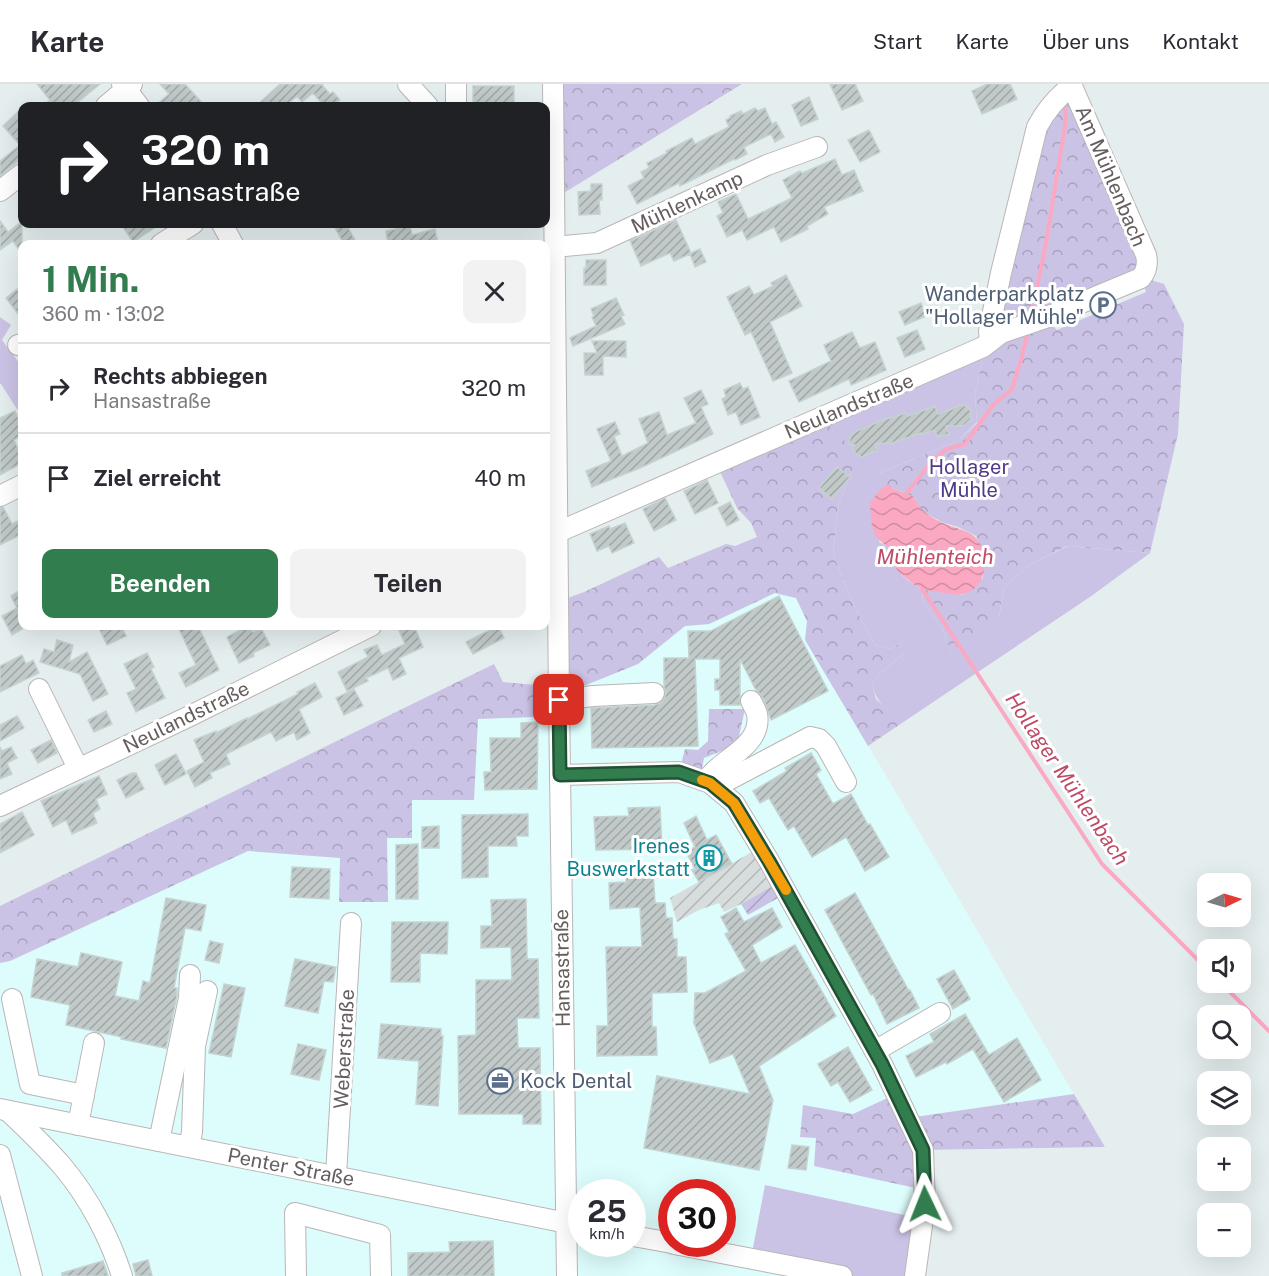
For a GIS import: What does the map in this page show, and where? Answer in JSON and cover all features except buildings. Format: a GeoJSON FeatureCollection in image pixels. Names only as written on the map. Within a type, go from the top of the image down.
{"type":"FeatureCollection","features":[{"type":"Feature","properties":{"kind":"street"},"geometry":{"type":"LineString","coordinates":[[408,84],[424,102]]}},
{"type":"Feature","properties":{"kind":"street"},"geometry":{"type":"LineString","coordinates":[[456,84],[456,102]]}},
{"type":"Feature","properties":{"kind":"street","name":"Hansastraße"},"geometry":{"type":"LineString","coordinates":[[553,84],[550,129],[554,247],[550,297],[552,535],[573,1179]]}},
{"type":"Feature","properties":{"kind":"street"},"geometry":{"type":"LineString","coordinates":[[109,102],[127,86],[137,102]]}},
{"type":"Feature","properties":{"kind":"street"},"geometry":{"type":"LineString","coordinates":[[990,341],[989,331],[1001,273],[1037,127],[1043,116],[1066,91]]}},
{"type":"Feature","properties":{"kind":"street","name":"Am Mühlenbach"},"geometry":{"type":"LineString","coordinates":[[1066,91],[1146,255],[1146,269]]}},
{"type":"Feature","properties":{"kind":"street","name":"Mühlenkamp"},"geometry":{"type":"LineString","coordinates":[[554,247],[597,243],[767,165],[818,147]]}},
{"type":"Feature","properties":{"kind":"street"},"geometry":{"type":"LineString","coordinates":[[0,190],[18,177]]}},
{"type":"Feature","properties":{"kind":"street"},"geometry":{"type":"LineString","coordinates":[[167,240],[187,228]]}},
{"type":"Feature","properties":{"kind":"street","name":"Neulandstraße"},"geometry":{"type":"LineString","coordinates":[[552,535],[983,347],[1001,333],[1045,318],[1137,280],[1146,269]]}},
{"type":"Feature","properties":{"kind":"street"},"geometry":{"type":"LineString","coordinates":[[0,496],[18,487]]}},
{"type":"Feature","properties":{"kind":"street","name":"Neulandstraße"},"geometry":{"type":"LineString","coordinates":[[0,806],[190,716],[362,630]]}},
{"type":"Feature","properties":{"kind":"street"},"geometry":{"type":"LineString","coordinates":[[39,689],[78,768]]}},
{"type":"Feature","properties":{"kind":"street"},"geometry":{"type":"LineString","coordinates":[[559,700],[654,693]]}},
{"type":"Feature","properties":{"kind":"street"},"geometry":{"type":"LineString","coordinates":[[710,784],[720,766],[742,750],[757,726],[757,715],[751,701]]}},
{"type":"Feature","properties":{"kind":"street"},"geometry":{"type":"LineString","coordinates":[[710,784],[810,737],[819,739],[826,746],[846,782]]}},
{"type":"Feature","properties":{"kind":"street"},"geometry":{"type":"LineString","coordinates":[[560,775],[679,772],[710,784],[734,803],[875,1050],[923,1150],[925,1204],[915,1276]]}},
{"type":"Feature","properties":{"kind":"street","name":"Weberstraße"},"geometry":{"type":"LineString","coordinates":[[336,1175],[351,923]]}},
{"type":"Feature","properties":{"kind":"street"},"geometry":{"type":"LineString","coordinates":[[159,1141],[189,998],[190,975]]}},
{"type":"Feature","properties":{"kind":"street"},"geometry":{"type":"LineString","coordinates":[[189,1146],[192,1132],[195,1046],[207,991]]}},
{"type":"Feature","properties":{"kind":"street"},"geometry":{"type":"LineString","coordinates":[[12,999],[30,1084],[84,1095]]}},
{"type":"Feature","properties":{"kind":"street"},"geometry":{"type":"LineString","coordinates":[[875,1050],[940,1013]]}},
{"type":"Feature","properties":{"kind":"street"},"geometry":{"type":"LineString","coordinates":[[78,1125],[94,1043]]}},
{"type":"Feature","properties":{"kind":"street"},"geometry":{"type":"LineString","coordinates":[[4,1110],[30,1132],[64,1167],[103,1230],[122,1276]]}},
{"type":"Feature","properties":{"kind":"street","name":"Penter Straße"},"geometry":{"type":"LineString","coordinates":[[4,1110],[568,1223]]}},
{"type":"Feature","properties":{"kind":"street"},"geometry":{"type":"LineString","coordinates":[[0,1155],[32,1276]]}},
{"type":"Feature","properties":{"kind":"street"},"geometry":{"type":"LineString","coordinates":[[296,1276],[295,1213],[380,1235],[381,1276]]}},
{"type":"Feature","properties":{"kind":"street"},"geometry":{"type":"LineString","coordinates":[[736,1255],[835,1275]]}},
{"type":"Feature","properties":{"kind":"street","name":"Hansastraße"},"geometry":{"type":"LineString","coordinates":[[567,1276],[570,1257]]}},
{"type":"Feature","properties":{"kind":"shaded area"},"geometry":{"type":"Polygon","coordinates":[[[775,593],[796,598],[807,621],[806,640],[1105,1147],[923,1150],[915,1276],[0,1276],[0,963],[10,961],[248,851],[340,858],[387,838],[412,799],[474,800],[478,719],[559,716],[559,688],[586,685],[638,664],[685,626],[709,624],[775,593]]]}},
{"type":"Feature","properties":{"kind":"shaded area"},"geometry":{"type":"Polygon","coordinates":[[[761,847],[772,886],[724,912],[719,903],[699,910],[677,922],[670,898],[761,847]]]}},
{"type":"Feature","properties":{"kind":"green space"},"geometry":{"type":"Polygon","coordinates":[[[562,84],[742,84],[562,194],[562,84]]]}},
{"type":"Feature","properties":{"kind":"green space"},"geometry":{"type":"Polygon","coordinates":[[[1070,100],[1141,262],[1135,273],[1003,324],[998,316],[1043,128],[1070,100]]]}},
{"type":"Feature","properties":{"kind":"green space","name":"Hollager Mühle"},"geometry":{"type":"Polygon","coordinates":[[[1151,280],[1164,284],[1184,324],[1178,434],[1150,553],[1067,546],[1029,565],[1004,588],[999,617],[971,652],[951,652],[942,628],[923,602],[922,589],[962,595],[983,578],[984,553],[976,536],[931,516],[919,507],[912,496],[893,489],[891,485],[886,485],[880,473],[959,440],[977,423],[975,394],[984,352],[1013,333],[1052,325],[1057,330],[1146,292],[1143,284],[1151,280]]]}},
{"type":"Feature","properties":{"kind":"green space"},"geometry":{"type":"Polygon","coordinates":[[[0,317],[11,325],[2,340],[18,362],[18,411],[0,384],[0,317]]]}},
{"type":"Feature","properties":{"kind":"green space"},"geometry":{"type":"Polygon","coordinates":[[[984,352],[975,394],[977,422],[959,440],[880,473],[891,485],[879,542],[890,548],[894,563],[900,573],[922,589],[923,602],[942,628],[951,652],[999,617],[1004,588],[1029,565],[1068,546],[1150,553],[1090,597],[899,725],[899,718],[882,704],[872,685],[879,674],[906,652],[902,642],[890,649],[875,645],[854,606],[833,554],[838,506],[853,469],[823,423],[984,352]]]}},
{"type":"Feature","properties":{"kind":"green space"},"geometry":{"type":"Polygon","coordinates":[[[823,423],[842,433],[853,469],[838,506],[833,554],[854,606],[875,645],[890,649],[902,642],[908,644],[906,652],[879,674],[872,685],[876,699],[899,718],[899,725],[868,746],[805,640],[807,621],[796,598],[775,593],[709,624],[685,626],[638,664],[586,685],[559,688],[559,716],[478,719],[474,800],[412,800],[412,838],[387,838],[388,902],[339,902],[340,858],[248,851],[10,961],[0,963],[0,906],[494,664],[503,682],[558,687],[565,599],[659,557],[668,568],[726,544],[735,546],[757,537],[751,523],[737,508],[716,463],[823,423]]]}},
{"type":"Feature","properties":{"kind":"green space"},"geometry":{"type":"Polygon","coordinates":[[[709,709],[745,709],[737,745],[704,758],[700,779],[679,772],[685,749],[698,750],[708,741],[709,709]]]}},
{"type":"Feature","properties":{"kind":"green space"},"geometry":{"type":"Polygon","coordinates":[[[772,886],[778,898],[748,915],[741,904],[772,886]]]}},
{"type":"Feature","properties":{"kind":"green space"},"geometry":{"type":"Polygon","coordinates":[[[896,1094],[908,1118],[1074,1094],[1105,1147],[923,1150],[925,1190],[814,1166],[816,1138],[800,1137],[803,1105],[853,1114],[896,1094]]]}},
{"type":"Feature","properties":{"kind":"green space"},"geometry":{"type":"Polygon","coordinates":[[[765,1185],[923,1219],[915,1276],[842,1276],[751,1258],[765,1185]]]}},
{"type":"Feature","properties":{"kind":"water","name":"Mühlenteich"},"geometry":{"type":"Polygon","coordinates":[[[886,485],[891,485],[893,489],[913,496],[918,505],[929,515],[978,540],[982,546],[985,566],[982,578],[975,588],[959,595],[929,591],[911,583],[898,571],[890,548],[878,539],[872,524],[870,503],[886,485]]]}},
{"type":"Feature","properties":{"kind":"waterway","name":"Hollager Mühlenbach"},"geometry":{"type":"LineString","coordinates":[[1032,312],[1065,126],[1066,113],[1063,103]]}},
{"type":"Feature","properties":{"kind":"waterway","name":"Hollager Mühlenbach"},"geometry":{"type":"LineString","coordinates":[[906,494],[934,459],[947,449],[965,444],[993,405],[1012,389],[1027,335]]}},
{"type":"Feature","properties":{"kind":"waterway","name":"Hollager Mühlenbach"},"geometry":{"type":"LineString","coordinates":[[922,589],[1102,864],[1197,959]]}},
{"type":"Feature","properties":{"kind":"waterway","name":"Hollager Mühlenbach"},"geometry":{"type":"LineString","coordinates":[[1231,993],[1269,1031]]}},
{"type":"Feature","properties":{"kind":"slow traffic"},"geometry":{"type":"LineString","coordinates":[[702,780],[710,783],[734,803],[786,890]]}},
{"type":"Feature","properties":{"kind":"place","name":"Wanderparkplatz \"Hollager Mühle\""},"geometry":{"type":"Point","coordinates":[1103,305]}},
{"type":"Feature","properties":{"kind":"place","name":"Irenes Buswerkstatt"},"geometry":{"type":"Point","coordinates":[709,858]}},
{"type":"Feature","properties":{"kind":"place","name":"Kock Dental"},"geometry":{"type":"Point","coordinates":[500,1081]}},
{"type":"Feature","properties":{"kind":"route"},"geometry":{"type":"LineString","coordinates":[[559,700],[560,775],[679,772],[710,783],[734,803],[769,861],[882,1064],[923,1150],[925,1204]]}}]}
